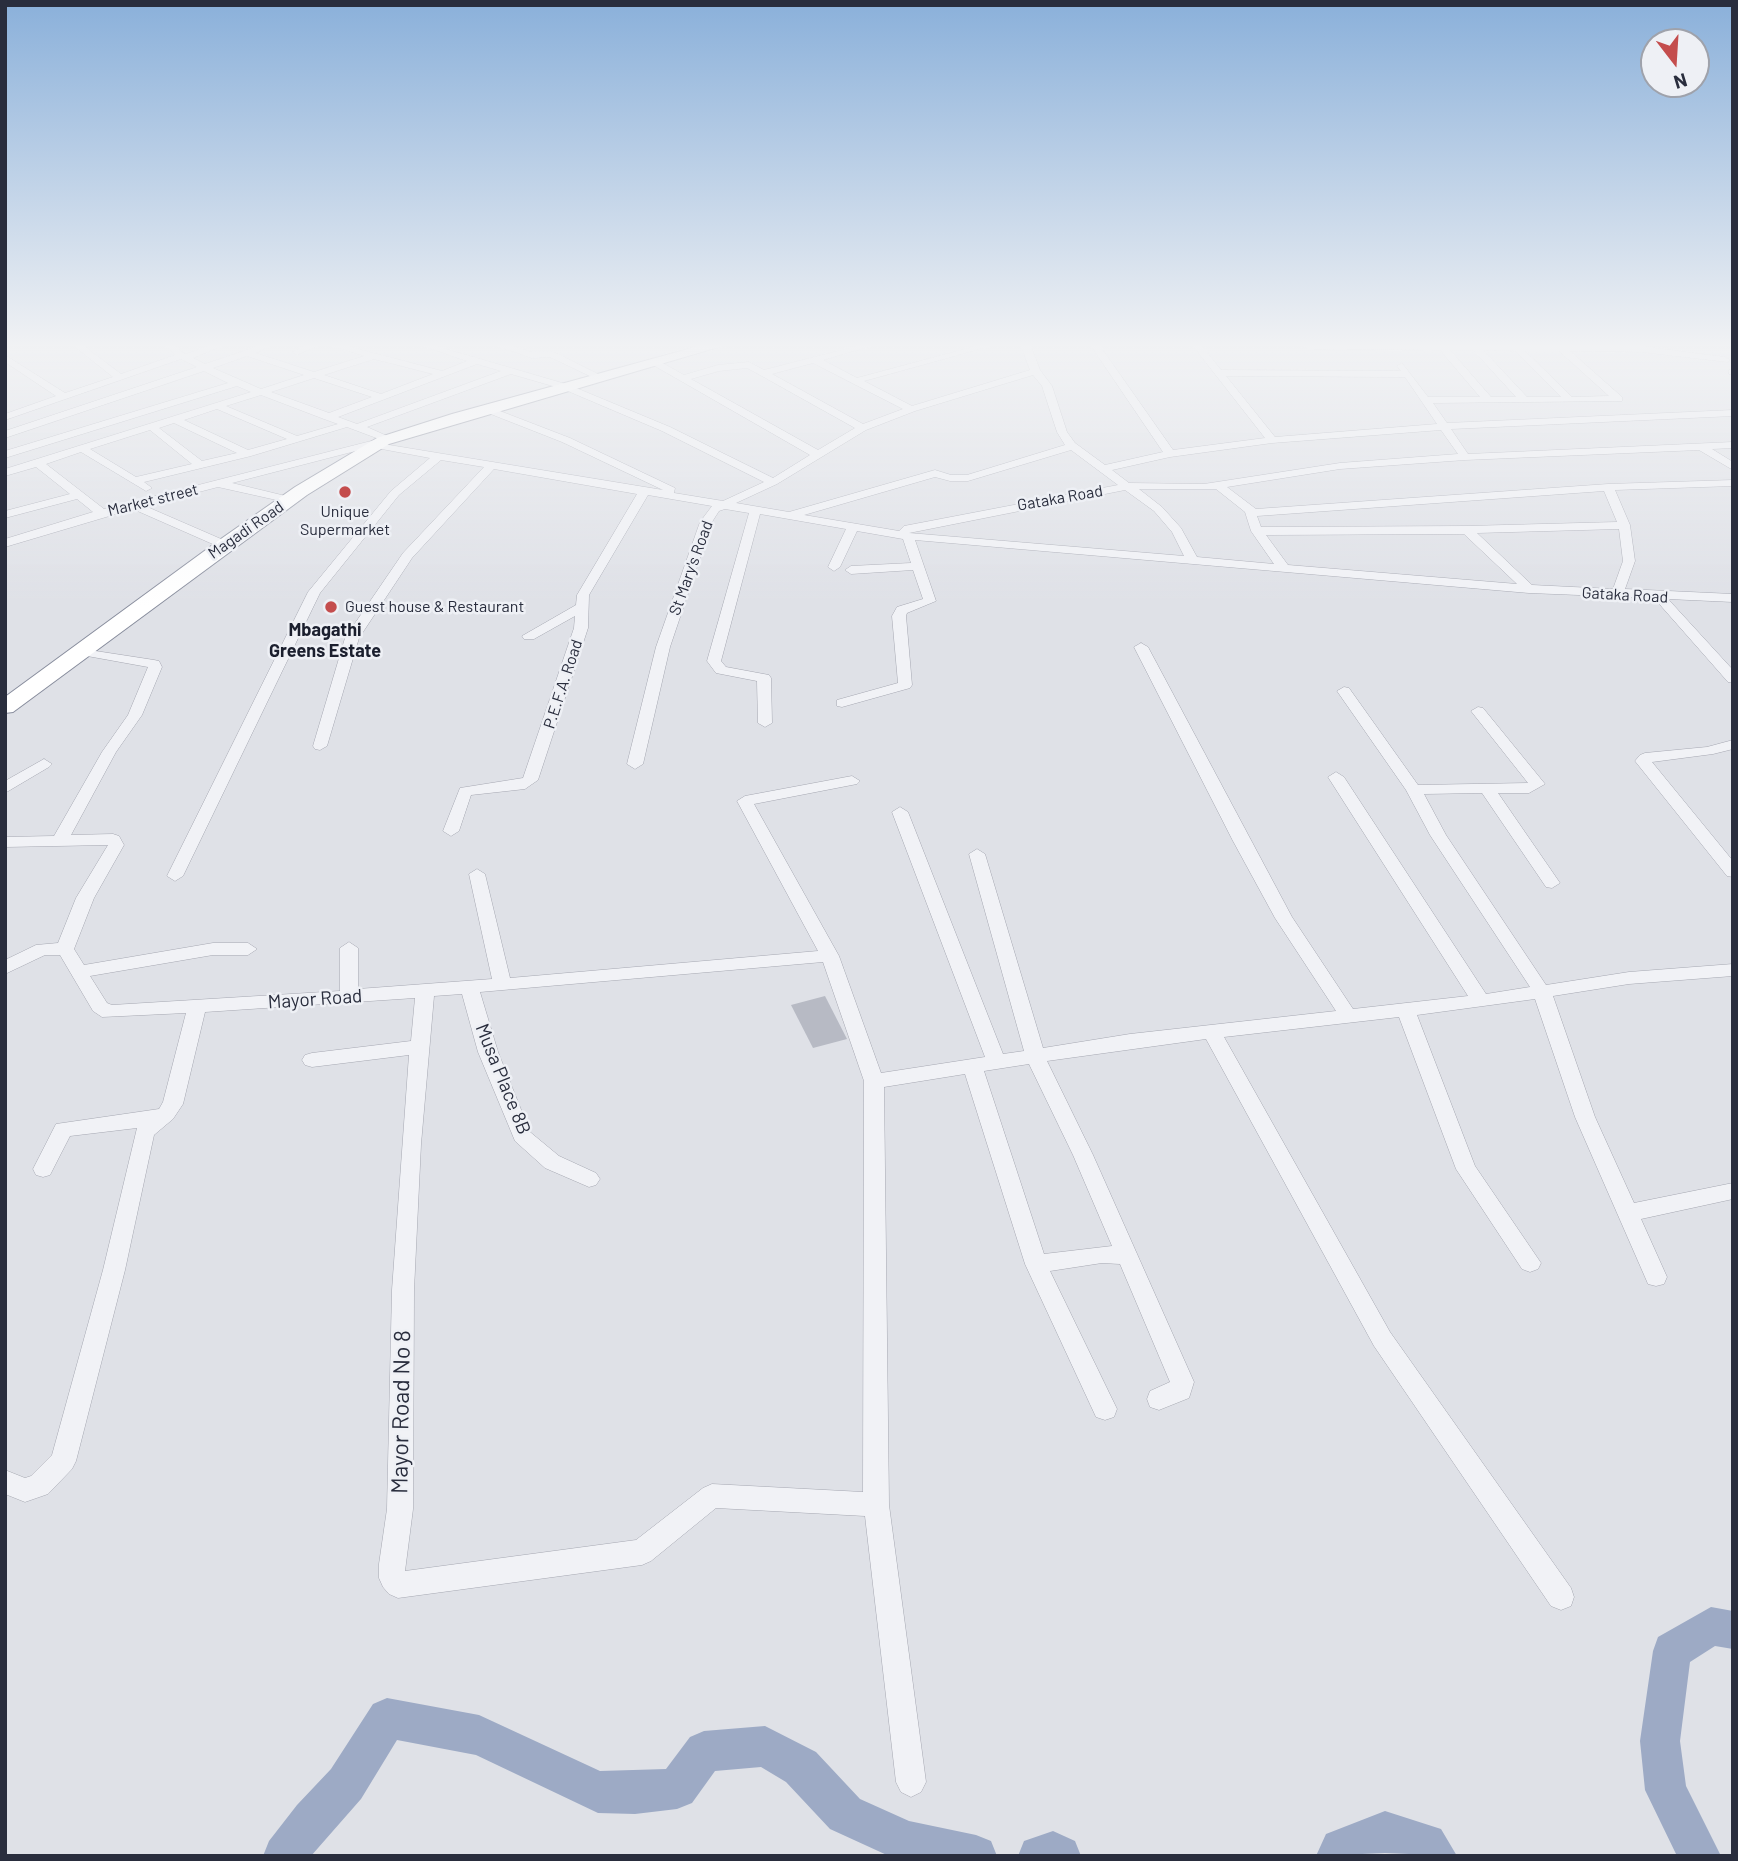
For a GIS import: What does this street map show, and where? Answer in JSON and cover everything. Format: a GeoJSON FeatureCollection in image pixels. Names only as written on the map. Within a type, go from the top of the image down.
{"type":"FeatureCollection","features":[{"type":"Feature","properties":{"kind":"highway","name":"Magadi Road"},"geometry":{"type":"LineString","coordinates":[[5,707],[224,545],[290,500],[383,442],[411,433]]}},
{"type":"Feature","properties":{"kind":"street"},"geometry":{"type":"LineString","coordinates":[[7,454],[76,433]]}},
{"type":"Feature","properties":{"kind":"street"},"geometry":{"type":"LineString","coordinates":[[5,474],[138,433]]}},
{"type":"Feature","properties":{"kind":"street"},"geometry":{"type":"LineString","coordinates":[[159,433],[200,465]]}},
{"type":"Feature","properties":{"kind":"street"},"geometry":{"type":"LineString","coordinates":[[203,433],[247,454]]}},
{"type":"Feature","properties":{"kind":"street"},"geometry":{"type":"LineString","coordinates":[[281,433],[296,439]]}},
{"type":"Feature","properties":{"kind":"street"},"geometry":{"type":"LineString","coordinates":[[138,480],[323,433]]}},
{"type":"Feature","properties":{"kind":"street","name":"Gataka Road"},"geometry":{"type":"LineString","coordinates":[[362,433],[437,458],[908,536],[1529,589],[1726,598]]}},
{"type":"Feature","properties":{"kind":"street"},"geometry":{"type":"LineString","coordinates":[[548,433],[672,491],[660,496]]}},
{"type":"Feature","properties":{"kind":"street"},"geometry":{"type":"LineString","coordinates":[[674,433],[773,482]]}},
{"type":"Feature","properties":{"kind":"street"},"geometry":{"type":"LineString","coordinates":[[779,433],[818,455]]}},
{"type":"Feature","properties":{"kind":"street","name":"St Mary's Road"},"geometry":{"type":"LineString","coordinates":[[635,764],[663,647],[706,522],[715,509],[773,482],[854,433]]}},
{"type":"Feature","properties":{"kind":"street"},"geometry":{"type":"LineString","coordinates":[[1063,433],[1072,446],[1158,509],[1177,531],[1194,561]]}},
{"type":"Feature","properties":{"kind":"street"},"geometry":{"type":"LineString","coordinates":[[1156,433],[1170,454]]}},
{"type":"Feature","properties":{"kind":"street"},"geometry":{"type":"LineString","coordinates":[[1266,433],[1272,440]]}},
{"type":"Feature","properties":{"kind":"street"},"geometry":{"type":"LineString","coordinates":[[1102,469],[1170,454],[1272,440],[1358,433]]}},
{"type":"Feature","properties":{"kind":"street"},"geometry":{"type":"LineString","coordinates":[[1446,433],[1465,457]]}},
{"type":"Feature","properties":{"kind":"street","name":"Market street"},"geometry":{"type":"LineString","coordinates":[[5,543],[102,513],[383,442]]}},
{"type":"Feature","properties":{"kind":"street","name":"Gataka Road"},"geometry":{"type":"LineString","coordinates":[[890,533],[1129,486],[1218,485],[1340,466],[1465,457],[1733,444]]}},
{"type":"Feature","properties":{"kind":"street"},"geometry":{"type":"LineString","coordinates":[[786,517],[935,473],[950,478],[968,478],[1072,446]]}},
{"type":"Feature","properties":{"kind":"street"},"geometry":{"type":"LineString","coordinates":[[1700,446],[1733,467]]}},
{"type":"Feature","properties":{"kind":"street"},"geometry":{"type":"LineString","coordinates":[[84,450],[138,480],[159,499]]}},
{"type":"Feature","properties":{"kind":"street"},"geometry":{"type":"LineString","coordinates":[[7,454],[35,464],[102,513]]}},
{"type":"Feature","properties":{"kind":"street"},"geometry":{"type":"LineString","coordinates":[[175,876],[314,592],[396,492],[437,458]]}},
{"type":"Feature","properties":{"kind":"street"},"geometry":{"type":"LineString","coordinates":[[320,746],[352,638],[407,556],[490,467]]}},
{"type":"Feature","properties":{"kind":"street"},"geometry":{"type":"LineString","coordinates":[[1218,485],[1253,513],[1608,487],[1733,483]]}},
{"type":"Feature","properties":{"kind":"street"},"geometry":{"type":"LineString","coordinates":[[219,484],[290,500]]}},
{"type":"Feature","properties":{"kind":"street"},"geometry":{"type":"LineString","coordinates":[[1608,487],[1624,525],[1629,561],[1616,595]]}},
{"type":"Feature","properties":{"kind":"street","name":"P.E.F.A. Road"},"geometry":{"type":"LineString","coordinates":[[451,831],[465,791],[524,784],[530,780],[581,628],[583,595],[644,492]]}},
{"type":"Feature","properties":{"kind":"street"},"geometry":{"type":"LineString","coordinates":[[5,514],[78,495]]}},
{"type":"Feature","properties":{"kind":"street"},"geometry":{"type":"LineString","coordinates":[[134,505],[224,545]]}},
{"type":"Feature","properties":{"kind":"street"},"geometry":{"type":"LineString","coordinates":[[755,512],[715,661],[721,670],[764,678],[765,723]]}},
{"type":"Feature","properties":{"kind":"street"},"geometry":{"type":"LineString","coordinates":[[1253,513],[1250,514],[1257,531],[1283,567]]}},
{"type":"Feature","properties":{"kind":"street"},"geometry":{"type":"LineString","coordinates":[[1257,531],[1466,530],[1624,525]]}},
{"type":"Feature","properties":{"kind":"street"},"geometry":{"type":"LineString","coordinates":[[834,568],[853,527]]}},
{"type":"Feature","properties":{"kind":"street"},"geometry":{"type":"LineString","coordinates":[[1466,530],[1529,589]]}},
{"type":"Feature","properties":{"kind":"street"},"geometry":{"type":"LineString","coordinates":[[842,704],[905,685],[899,616],[902,610],[930,601],[908,536]]}},
{"type":"Feature","properties":{"kind":"street"},"geometry":{"type":"LineString","coordinates":[[851,570],[917,566]]}},
{"type":"Feature","properties":{"kind":"street"},"geometry":{"type":"LineString","coordinates":[[1659,597],[1733,679]]}},
{"type":"Feature","properties":{"kind":"street"},"geometry":{"type":"LineString","coordinates":[[1726,598],[1733,611]]}},
{"type":"Feature","properties":{"kind":"street"},"geometry":{"type":"LineString","coordinates":[[529,636],[581,607]]}},
{"type":"Feature","properties":{"kind":"street"},"geometry":{"type":"LineString","coordinates":[[1141,647],[1284,918],[1349,1017]]}},
{"type":"Feature","properties":{"kind":"street"},"geometry":{"type":"LineString","coordinates":[[60,840],[110,752],[135,715],[155,667],[154,664],[81,651]]}},
{"type":"Feature","properties":{"kind":"street"},"geometry":{"type":"LineString","coordinates":[[1344,691],[1414,790],[1438,835],[1542,992],[1586,1117],[1656,1278]]}},
{"type":"Feature","properties":{"kind":"street"},"geometry":{"type":"LineString","coordinates":[[1414,790],[1529,788],[1537,784],[1478,711]]}},
{"type":"Feature","properties":{"kind":"street"},"geometry":{"type":"LineString","coordinates":[[1733,744],[1708,751],[1645,758],[1643,761],[1733,872]]}},
{"type":"Feature","properties":{"kind":"street"},"geometry":{"type":"LineString","coordinates":[[5,788],[44,764]]}},
{"type":"Feature","properties":{"kind":"street"},"geometry":{"type":"LineString","coordinates":[[1336,777],[1481,1001]]}},
{"type":"Feature","properties":{"kind":"street"},"geometry":{"type":"LineString","coordinates":[[852,781],[745,801],[830,956],[874,1081],[876,1505],[911,1782]]}},
{"type":"Feature","properties":{"kind":"street"},"geometry":{"type":"LineString","coordinates":[[1487,788],[1552,883]]}},
{"type":"Feature","properties":{"kind":"street"},"geometry":{"type":"LineString","coordinates":[[900,812],[996,1061]]}},
{"type":"Feature","properties":{"kind":"street"},"geometry":{"type":"LineString","coordinates":[[5,842],[104,838],[113,839],[117,845],[86,898],[65,949],[43,949],[5,968]]}},
{"type":"Feature","properties":{"kind":"street"},"geometry":{"type":"LineString","coordinates":[[976,853],[1035,1055],[1183,1387],[1179,1392],[1158,1399]]}},
{"type":"Feature","properties":{"kind":"street"},"geometry":{"type":"LineString","coordinates":[[477,874],[502,984]]}},
{"type":"Feature","properties":{"kind":"street"},"geometry":{"type":"LineString","coordinates":[[349,948],[349,996]]}},
{"type":"Feature","properties":{"kind":"street","name":"Mayor Road"},"geometry":{"type":"LineString","coordinates":[[65,949],[100,1007],[108,1012],[197,1008],[469,987],[830,956]]}},
{"type":"Feature","properties":{"kind":"street"},"geometry":{"type":"LineString","coordinates":[[78,972],[213,949],[248,949]]}},
{"type":"Feature","properties":{"kind":"street"},"geometry":{"type":"LineString","coordinates":[[874,1081],[1035,1055],[1481,1001],[1629,978],[1733,970]]}},
{"type":"Feature","properties":{"kind":"street","name":"Musa Place 8B"},"geometry":{"type":"LineString","coordinates":[[469,987],[488,1052],[522,1136],[552,1163],[589,1179]]}},
{"type":"Feature","properties":{"kind":"street","name":"Mayor Road No 8"},"geometry":{"type":"LineString","coordinates":[[425,990],[404,1290],[400,1509],[392,1578],[398,1585],[642,1552],[712,1496],[876,1505]]}},
{"type":"Feature","properties":{"kind":"street"},"geometry":{"type":"LineString","coordinates":[[5,1482],[25,1490],[39,1486],[63,1461],[114,1270],[145,1134],[150,1124],[161,1118],[173,1104],[197,1008]]}},
{"type":"Feature","properties":{"kind":"street"},"geometry":{"type":"LineString","coordinates":[[1405,1009],[1465,1169],[1530,1263]]}},
{"type":"Feature","properties":{"kind":"street"},"geometry":{"type":"LineString","coordinates":[[1212,1032],[1381,1339],[1561,1597]]}},
{"type":"Feature","properties":{"kind":"street"},"geometry":{"type":"LineString","coordinates":[[312,1060],[420,1047]]}},
{"type":"Feature","properties":{"kind":"street"},"geometry":{"type":"LineString","coordinates":[[972,1064],[1036,1264],[1105,1409]]}},
{"type":"Feature","properties":{"kind":"street"},"geometry":{"type":"LineString","coordinates":[[43,1169],[62,1129],[161,1118]]}},
{"type":"Feature","properties":{"kind":"street"},"geometry":{"type":"LineString","coordinates":[[1629,1213],[1733,1192]]}},
{"type":"Feature","properties":{"kind":"street"},"geometry":{"type":"LineString","coordinates":[[1036,1264],[1102,1255],[1126,1256]]}},
{"type":"Feature","properties":{"kind":"building"},"geometry":{"type":"Polygon","coordinates":[[[825,996],[847,1039],[813,1048],[791,1005],[825,996]]]}},
{"type":"Feature","properties":{"kind":"waterway"},"geometry":{"type":"LineString","coordinates":[[1700,1856],[1666,1790],[1660,1741],[1672,1651],[1711,1626],[1733,1630]]}},
{"type":"Feature","properties":{"kind":"waterway"},"geometry":{"type":"LineString","coordinates":[[284,1856],[312,1820],[346,1784],[387,1718],[479,1735],[598,1792],[635,1793],[677,1788],[704,1751],[765,1746],[801,1767],[845,1814],[907,1842],[976,1856]]}},
{"type":"Feature","properties":{"kind":"waterway"},"geometry":{"type":"LineString","coordinates":[[1337,1856],[1341,1849],[1385,1832],[1426,1844],[1436,1856]]}},
{"type":"Feature","properties":{"kind":"waterway"},"geometry":{"type":"LineString","coordinates":[[1039,1856],[1053,1852],[1060,1856]]}},
{"type":"Feature","properties":{"kind":"place","name":"Unique Supermarket"},"geometry":{"type":"Point","coordinates":[345,492]}},
{"type":"Feature","properties":{"kind":"place","name":"Guest house & Restaurant"},"geometry":{"type":"Point","coordinates":[331,607]}},
{"type":"Feature","properties":{"kind":"district","name":"Mbagathi Greens Estate"},"geometry":{"type":"Point","coordinates":[325,640]}}]}
